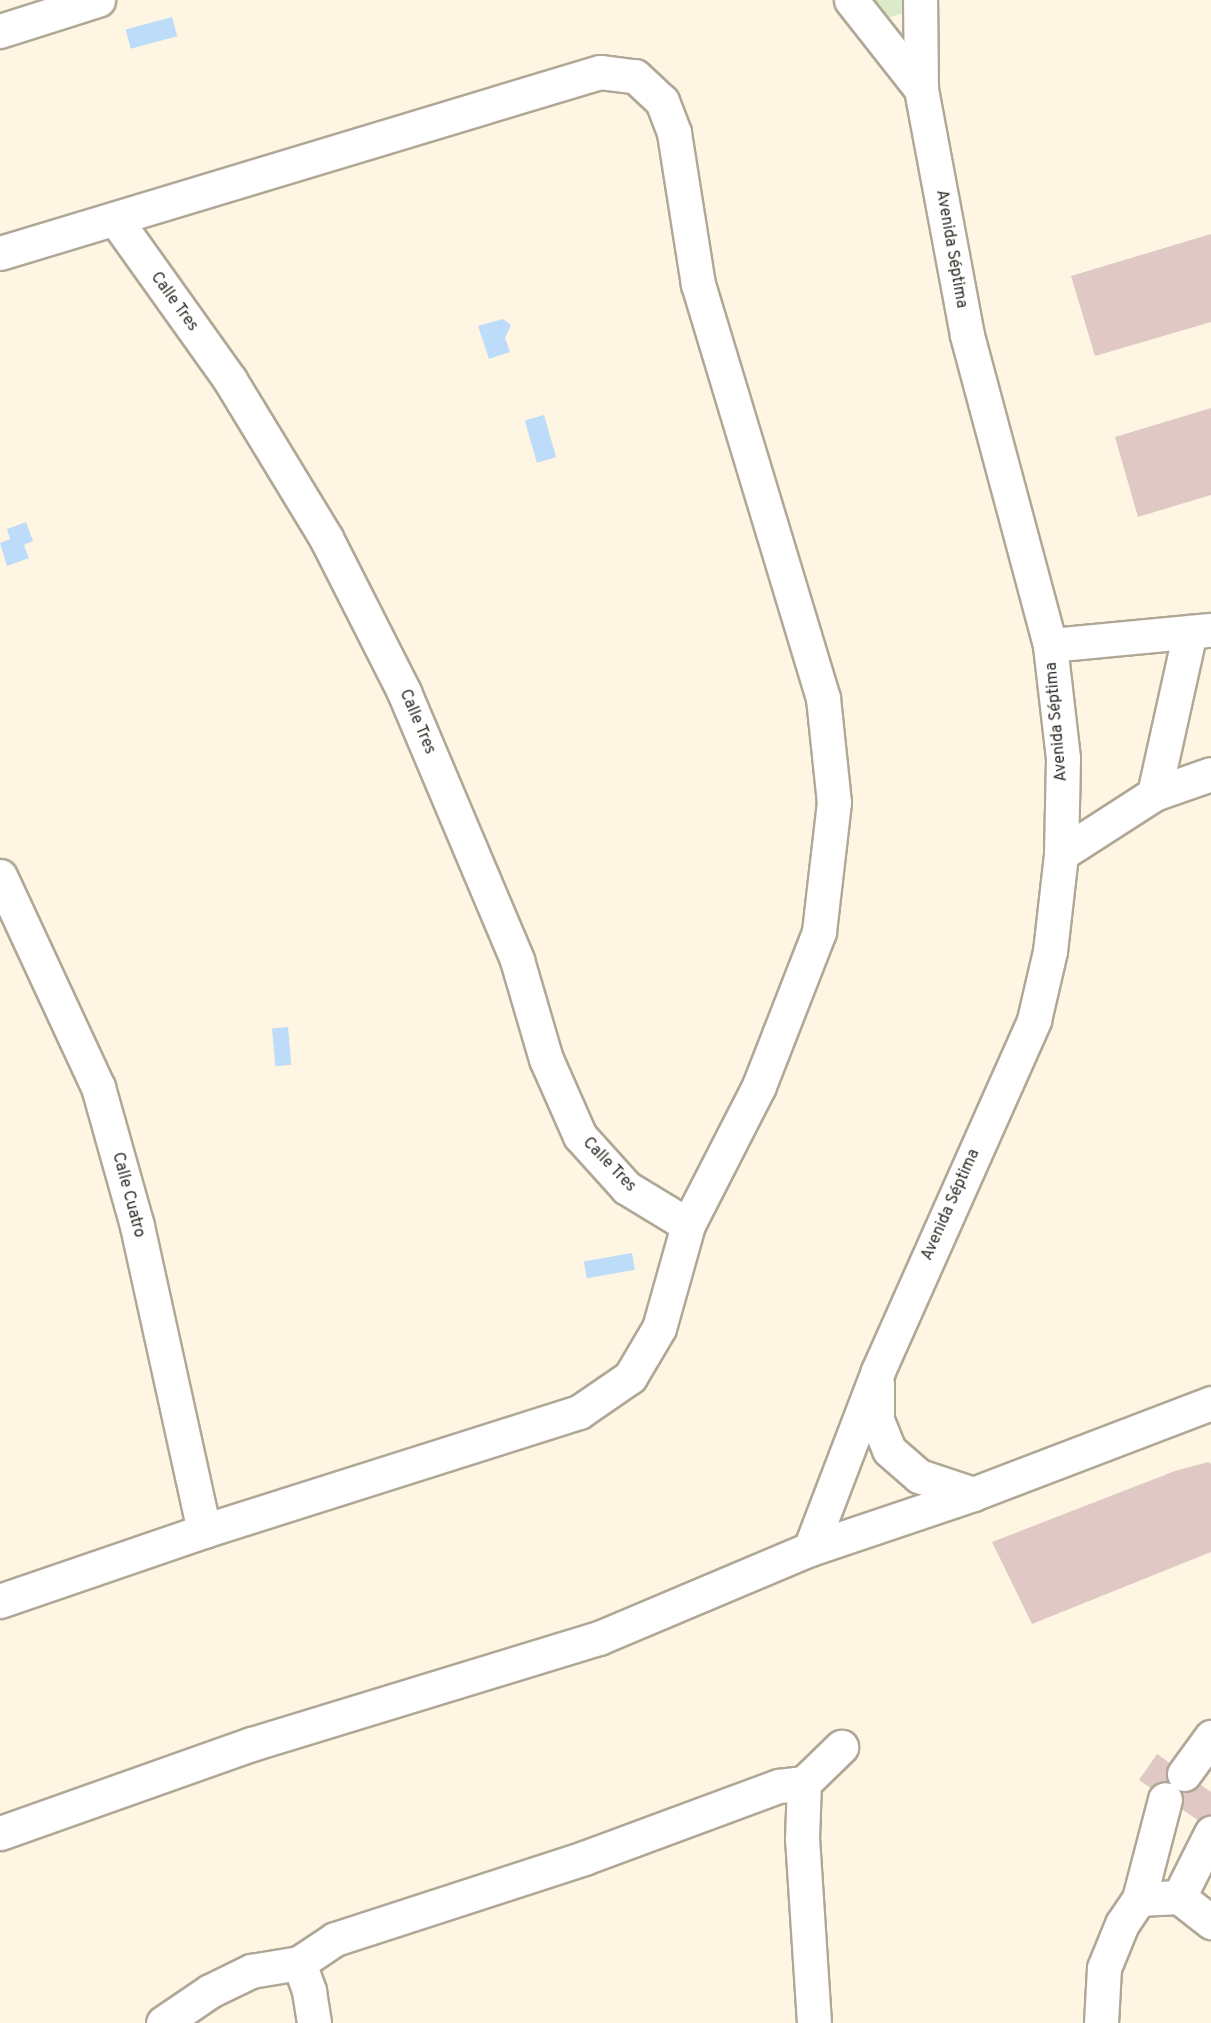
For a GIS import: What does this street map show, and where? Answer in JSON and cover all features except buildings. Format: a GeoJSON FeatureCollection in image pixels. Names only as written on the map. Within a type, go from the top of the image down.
{"type":"FeatureCollection","features":[{"type":"Feature","properties":{"kind":"street","name":"Avenida Séptima"},"geometry":{"type":"LineString","coordinates":[[851,0],[921,89]]}},
{"type":"Feature","properties":{"kind":"street","name":"Avenida Séptima"},"geometry":{"type":"LineString","coordinates":[[810,1549],[878,1371],[1034,1020],[1050,951],[1061,854],[1063,758],[1050,645],[967,335],[921,89],[920,0]]}},
{"type":"Feature","properties":{"kind":"street"},"geometry":{"type":"LineString","coordinates":[[0,31],[77,3]]}},
{"type":"Feature","properties":{"kind":"street"},"geometry":{"type":"LineString","coordinates":[[0,254],[600,72],[636,76],[662,101],[674,133],[698,284],[823,698],[834,802],[819,932],[759,1086],[688,1225],[659,1328],[630,1377],[579,1412],[204,1531],[0,1601]]}},
{"type":"Feature","properties":{"kind":"street","name":"Calle Tres"},"geometry":{"type":"LineString","coordinates":[[116,220],[230,380],[331,548],[408,702],[517,960],[546,1059],[580,1136],[627,1188],[688,1225]]}},
{"type":"Feature","properties":{"kind":"street"},"geometry":{"type":"LineString","coordinates":[[1050,645],[1201,631],[1154,794]]}},
{"type":"Feature","properties":{"kind":"street"},"geometry":{"type":"LineString","coordinates":[[1061,854],[1154,794],[1211,774]]}},
{"type":"Feature","properties":{"kind":"street","name":"Calle Cuatro"},"geometry":{"type":"LineString","coordinates":[[0,876],[98,1087],[137,1226],[204,1531]]}},
{"type":"Feature","properties":{"kind":"street","name":"Avenida Séptima"},"geometry":{"type":"LineString","coordinates":[[878,1371],[877,1420],[889,1450],[919,1476],[973,1494]]}},
{"type":"Feature","properties":{"kind":"street"},"geometry":{"type":"LineString","coordinates":[[0,1833],[252,1744],[599,1638],[810,1549],[973,1494],[1205,1410]]}},
{"type":"Feature","properties":{"kind":"street"},"geometry":{"type":"LineString","coordinates":[[1101,2023],[1104,1968],[1122,1924],[1139,1899],[1175,1787],[1211,1737]]}},
{"type":"Feature","properties":{"kind":"street"},"geometry":{"type":"LineString","coordinates":[[163,2023],[210,1991],[251,1971],[299,1963],[335,1939],[584,1858],[779,1786],[804,1784],[841,1747]]}},
{"type":"Feature","properties":{"kind":"street"},"geometry":{"type":"LineString","coordinates":[[804,1784],[802,1839],[814,2023]]}},
{"type":"Feature","properties":{"kind":"street"},"geometry":{"type":"LineString","coordinates":[[1179,1897],[1211,1833]]}},
{"type":"Feature","properties":{"kind":"street"},"geometry":{"type":"LineString","coordinates":[[1139,1899],[1179,1897],[1211,1922]]}},
{"type":"Feature","properties":{"kind":"street"},"geometry":{"type":"LineString","coordinates":[[299,1963],[309,1991],[314,2023]]}},
{"type":"Feature","properties":{"kind":"green space"},"geometry":{"type":"Polygon","coordinates":[[[874,0],[903,0],[904,13],[884,19],[874,0]]]}},
{"type":"Feature","properties":{"kind":"water"},"geometry":{"type":"Polygon","coordinates":[[[172,17],[177,36],[131,49],[126,29],[172,17]]]}},
{"type":"Feature","properties":{"kind":"water"},"geometry":{"type":"Polygon","coordinates":[[[503,319],[511,325],[505,338],[510,352],[489,359],[478,326],[503,319]]]}},
{"type":"Feature","properties":{"kind":"water"},"geometry":{"type":"Polygon","coordinates":[[[544,415],[556,457],[537,463],[525,421],[544,415]]]}},
{"type":"Feature","properties":{"kind":"water"},"geometry":{"type":"Polygon","coordinates":[[[26,522],[33,541],[24,545],[29,558],[7,566],[0,543],[10,539],[7,529],[26,522]]]}},
{"type":"Feature","properties":{"kind":"water"},"geometry":{"type":"Polygon","coordinates":[[[288,1027],[291,1065],[275,1066],[272,1028],[288,1027]]]}},
{"type":"Feature","properties":{"kind":"water"},"geometry":{"type":"Polygon","coordinates":[[[632,1253],[635,1270],[587,1278],[584,1262],[632,1253]]]}}]}
